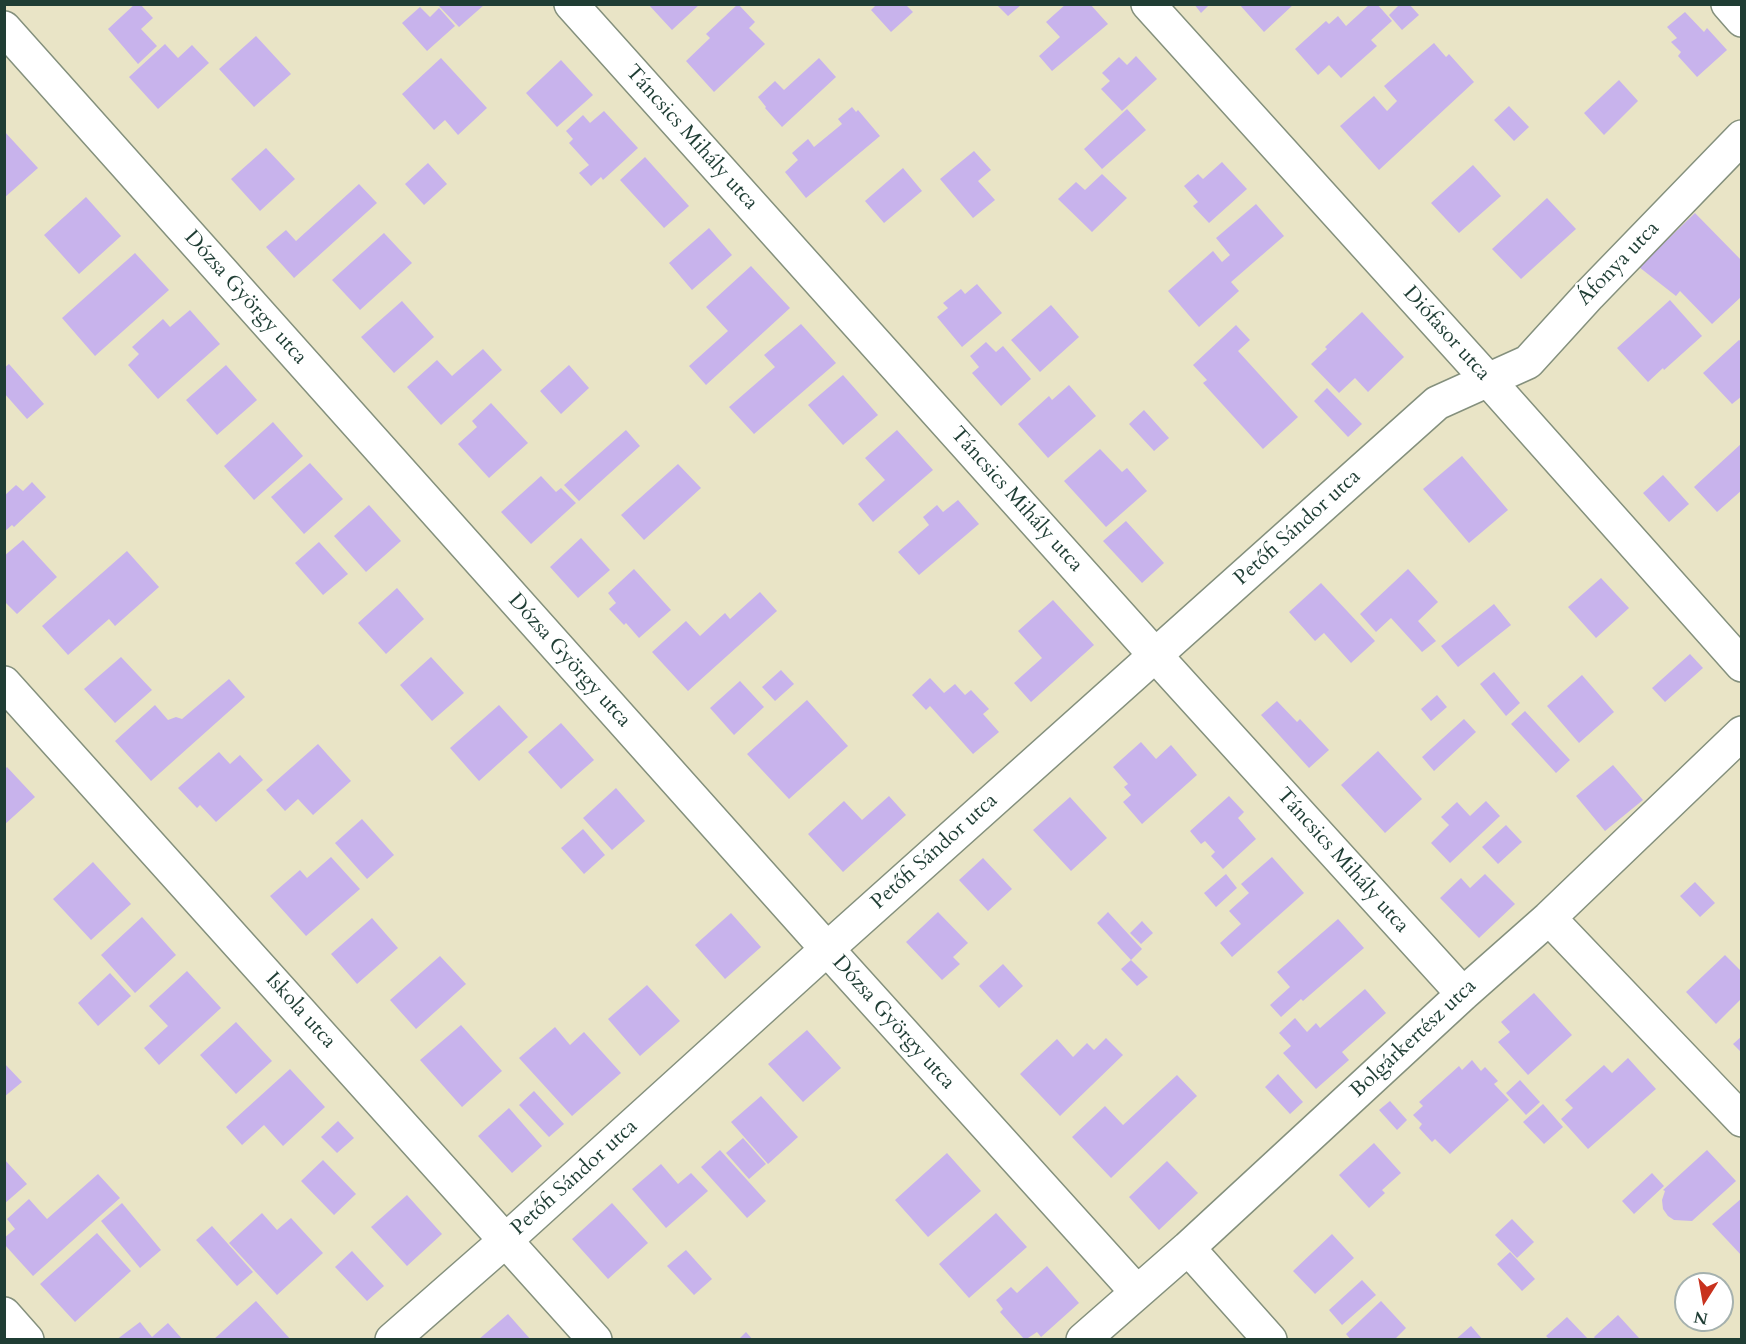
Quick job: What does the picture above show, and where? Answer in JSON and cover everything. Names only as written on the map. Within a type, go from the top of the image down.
[{"type":"street","name":"Táncsics Mihály utca","points":[[571,4],[1155,655],[1463,994]]},
{"type":"street","name":"Diófasor utca","points":[[1148,4],[1742,665]]},
{"type":"street","points":[[1728,4],[1742,20]]},
{"type":"street","name":"Dózsa György utca","points":[[9,44],[1136,1291]]},
{"type":"street","name":"Áfonya utca","points":[[1489,381],[1522,366],[1533,358],[1589,295],[1742,137]]},
{"type":"street","name":"Petőfi Sándor utca","points":[[392,1340],[1437,403],[1451,395],[1489,381]]},
{"type":"street","name":"Iskola utca","points":[[4,683],[595,1340]]},
{"type":"street","name":"Bolgárkertész utca","points":[[1083,1340],[1136,1291],[1188,1248],[1463,994],[1549,918],[1742,733]]},
{"type":"street","points":[[1549,918],[1742,1120]]},
{"type":"street","points":[[1188,1248],[1270,1340]]},
{"type":"street","points":[[4,1314],[27,1340]]},
{"type":"building","points":[[135,4],[140,4],[153,18],[141,29],[157,46],[138,64],[108,29]]},
{"type":"building","points":[[648,4],[700,4],[672,30]]},
{"type":"building","points":[[738,4],[755,22],[749,28],[765,44],[714,92],[686,61],[710,38],[706,34]]},
{"type":"building","points":[[877,4],[905,4],[913,12],[891,32],[871,10]]},
{"type":"building","points":[[1066,4],[1090,4],[1108,24],[1052,71],[1039,56],[1060,37],[1046,22]]},
{"type":"building","points":[[1194,4],[1210,4],[1201,13]]},
{"type":"building","points":[[1239,4],[1294,4],[1264,32]]},
{"type":"building","points":[[1370,4],[1377,4],[1392,21],[1371,40],[1377,46],[1341,78],[1329,65],[1318,75],[1295,49],[1326,21],[1329,24],[1338,16],[1346,26]]},
{"type":"building","points":[[1400,4],[1409,4],[1419,15],[1402,30],[1389,15]]},
{"type":"building","points":[[438,5],[484,5],[459,27]]},
{"type":"building","points":[[997,5],[1021,5],[1008,16]]},
{"type":"building","points":[[420,7],[430,17],[439,8],[455,26],[427,51],[402,23]]},
{"type":"building","points":[[1685,12],[1704,32],[1707,28],[1727,50],[1697,77],[1678,56],[1681,52],[1671,42],[1677,38],[1667,27]]},
{"type":"building","points":[[256,36],[291,74],[254,107],[219,69]]},
{"type":"building","points":[[1434,43],[1446,57],[1449,54],[1474,82],[1379,170],[1340,126],[1374,96],[1387,111],[1397,101],[1384,86]]},
{"type":"building","points":[[165,44],[178,58],[192,45],[209,63],[158,109],[129,77]]},
{"type":"building","points":[[1136,56],[1157,79],[1122,111],[1101,89],[1110,81],[1102,73],[1119,57],[1127,65]]},
{"type":"building","points":[[441,58],[487,108],[458,135],[445,120],[434,130],[402,94]]},
{"type":"building","points":[[819,58],[836,77],[782,127],[758,97],[775,81],[784,90]]},
{"type":"building","points":[[561,60],[593,95],[557,127],[526,93]]},
{"type":"building","points":[[1619,80],[1638,101],[1604,135],[1584,113]]},
{"type":"building","points":[[1509,106],[1529,127],[1514,141],[1494,120]]},
{"type":"building","points":[[852,107],[856,112],[858,110],[880,136],[806,198],[785,172],[798,160],[792,153],[808,139],[814,147],[842,124],[838,119]]},
{"type":"building","points":[[1127,109],[1146,130],[1102,169],[1084,149]]},
{"type":"building","points":[[604,111],[638,148],[603,180],[601,177],[591,186],[579,173],[589,165],[569,143],[573,139],[566,131],[583,115],[590,123]]},
{"type":"building","points":[[4,131],[38,168],[4,198]]},
{"type":"building","points":[[266,148],[295,179],[260,211],[231,179]]},
{"type":"building","points":[[974,151],[991,170],[978,181],[995,200],[973,218],[940,179]]},
{"type":"building","points":[[645,157],[689,206],[664,228],[620,180]]},
{"type":"building","points":[[1222,162],[1247,189],[1209,223],[1193,206],[1198,202],[1184,186],[1198,174],[1203,179]]},
{"type":"building","points":[[428,163],[447,184],[424,205],[405,184]]},
{"type":"building","points":[[1473,165],[1501,196],[1459,233],[1431,203]]},
{"type":"building","points":[[903,168],[922,191],[884,223],[865,201]]},
{"type":"building","points":[[1102,174],[1127,198],[1092,232],[1058,199],[1076,182],[1085,190]]},
{"type":"building","points":[[359,184],[377,203],[294,278],[266,247],[286,230],[296,241]]},
{"type":"building","points":[[86,197],[121,236],[79,274],[44,235]]},
{"type":"building","points":[[1547,198],[1576,229],[1521,279],[1492,249]]},
{"type":"building","points":[[1256,204],[1284,236],[1231,282],[1239,291],[1199,327],[1168,291],[1213,251],[1222,262],[1230,255],[1216,238]]},
{"type":"building","points":[[1695,213],[1742,261],[1742,296],[1712,324],[1680,291],[1676,296],[1639,267]]},
{"type":"building","points":[[709,228],[732,255],[692,290],[669,263]]},
{"type":"building","points":[[384,233],[412,263],[360,310],[332,280]]},
{"type":"building","points":[[135,253],[169,290],[95,356],[62,318]]},
{"type":"building","points":[[751,266],[790,308],[706,385],[689,366],[728,331],[706,307]]},
{"type":"building","points":[[977,284],[1002,313],[962,347],[937,317],[948,308],[943,303],[961,289],[965,294]]},
{"type":"building","points":[[1670,300],[1702,336],[1648,382],[1617,348]]},
{"type":"building","points":[[402,301],[434,337],[394,373],[361,337]]},
{"type":"building","points":[[1051,305],[1079,337],[1040,372],[1011,340]]},
{"type":"building","points":[[190,310],[220,344],[158,399],[128,365],[139,354],[132,347],[163,319],[170,327]]},
{"type":"building","points":[[1362,312],[1404,357],[1368,392],[1355,378],[1339,393],[1311,364],[1327,349],[1325,347]]},
{"type":"building","points":[[801,324],[836,363],[754,434],[729,407],[775,367],[764,355]]},
{"type":"building","points":[[1236,325],[1250,340],[1238,351],[1298,417],[1263,449],[1203,383],[1207,380],[1193,365]]},
{"type":"building","points":[[1739,340],[1742,342],[1742,396],[1732,404],[1703,373]]},
{"type":"building","points":[[986,342],[996,352],[1003,346],[1031,379],[1001,406],[972,373],[979,367],[970,356]]},
{"type":"building","points":[[483,349],[502,370],[441,425],[407,387],[437,360],[452,376]]},
{"type":"building","points":[[9,364],[44,404],[27,419],[4,393],[4,368]]},
{"type":"building","points":[[226,365],[257,400],[217,435],[186,400]]},
{"type":"building","points":[[569,365],[589,388],[561,414],[540,391]]},
{"type":"building","points":[[843,375],[878,415],[843,445],[808,405]]},
{"type":"building","points":[[1069,385],[1096,416],[1048,458],[1018,424],[1049,396],[1052,400]]},
{"type":"building","points":[[1327,388],[1362,424],[1348,437],[1314,401]]},
{"type":"building","points":[[491,403],[528,443],[489,478],[458,444],[477,427],[472,421]]},
{"type":"building","points":[[1144,410],[1169,438],[1154,451],[1129,424]]},
{"type":"building","points":[[273,422],[303,456],[254,500],[224,466]]},
{"type":"building","points":[[626,430],[640,446],[579,501],[564,485]]},
{"type":"building","points":[[897,430],[933,470],[873,522],[858,504],[885,480],[865,458]]},
{"type":"building","points":[[1742,443],[1742,490],[1717,512],[1694,487]]},
{"type":"building","points":[[1100,449],[1122,472],[1127,468],[1147,491],[1106,527],[1064,481]]},
{"type":"building","points":[[1462,456],[1508,510],[1469,543],[1423,489]]},
{"type":"building","points":[[310,463],[343,499],[304,534],[271,497]]},
{"type":"building","points":[[678,464],[701,488],[644,540],[621,515]]},
{"type":"building","points":[[1663,475],[1689,504],[1669,522],[1643,493]]},
{"type":"building","points":[[541,476],[556,492],[561,488],[576,503],[531,544],[501,512]]},
{"type":"building","points":[[32,482],[46,497],[14,527],[12,525],[4,532],[4,496],[16,485],[23,491]]},
{"type":"building","points":[[958,500],[979,524],[919,575],[898,552],[929,525],[923,517],[937,505],[943,512]]},
{"type":"building","points":[[369,505],[401,541],[366,572],[334,536]]},
{"type":"building","points":[[1126,521],[1164,563],[1142,583],[1103,541]]},
{"type":"building","points":[[581,538],[610,570],[578,598],[550,567]]},
{"type":"building","points":[[23,540],[57,577],[17,614],[4,601],[4,556]]},
{"type":"building","points":[[319,542],[348,574],[323,595],[295,563]]},
{"type":"building","points":[[127,551],[159,587],[115,626],[109,619],[68,655],[42,626]]},
{"type":"building","points":[[634,569],[671,610],[639,638],[609,609],[616,603],[608,593]]},
{"type":"building","points":[[1408,569],[1438,602],[1418,621],[1436,641],[1422,652],[1391,618],[1376,632],[1360,614]]},
{"type":"building","points":[[1601,578],[1629,608],[1596,638],[1568,607]]},
{"type":"building","points":[[1321,583],[1375,641],[1351,663],[1324,633],[1315,641],[1289,612]]},
{"type":"building","points":[[397,588],[424,619],[386,654],[358,623]]},
{"type":"building","points":[[760,592],[777,611],[688,691],[652,652],[686,621],[700,636],[725,613],[730,619]]},
{"type":"building","points":[[1053,600],[1094,645],[1031,702],[1014,683],[1042,658],[1018,631]]},
{"type":"building","points":[[1494,604],[1511,625],[1458,667],[1441,646]]},
{"type":"building","points":[[1690,654],[1703,668],[1665,702],[1652,688]]},
{"type":"building","points":[[121,657],[152,690],[115,723],[84,689]]},
{"type":"building","points":[[431,657],[464,693],[432,721],[400,685]]},
{"type":"building","points":[[781,670],[794,684],[775,701],[762,687]]},
{"type":"building","points":[[1494,672],[1520,703],[1506,716],[1480,684]]},
{"type":"building","points":[[1582,675],[1614,712],[1579,743],[1547,706]]},
{"type":"building","points":[[930,678],[944,693],[955,684],[965,695],[971,690],[989,709],[983,714],[999,732],[973,754],[930,706],[926,710],[912,695]]},
{"type":"building","points":[[229,679],[245,697],[151,781],[115,741],[155,705],[168,720],[176,717],[182,719]]},
{"type":"building","points":[[740,681],[764,707],[734,735],[710,708]]},
{"type":"building","points":[[1437,695],[1447,707],[1431,721],[1421,709]]},
{"type":"building","points":[[807,700],[848,746],[789,799],[747,754]]},
{"type":"building","points":[[1277,701],[1297,722],[1300,719],[1329,750],[1309,768],[1261,715]]},
{"type":"building","points":[[499,705],[528,737],[479,781],[450,748]]},
{"type":"building","points":[[1525,711],[1570,760],[1556,773],[1511,724]]},
{"type":"building","points":[[1464,719],[1476,732],[1434,771],[1422,757]]},
{"type":"building","points":[[561,723],[594,760],[561,789],[528,752]]},
{"type":"building","points":[[1141,742],[1156,759],[1171,745],[1197,775],[1142,824],[1123,802],[1131,795],[1124,787],[1128,784],[1113,767]]},
{"type":"building","points":[[318,744],[351,781],[313,815],[298,799],[285,811],[266,790]]},
{"type":"building","points":[[1378,751],[1422,799],[1385,833],[1341,785]]},
{"type":"building","points":[[219,752],[230,764],[240,755],[263,780],[216,822],[200,805],[197,808],[178,788]]},
{"type":"building","points":[[1613,765],[1643,800],[1605,831],[1576,796]]},
{"type":"building","points":[[7,767],[35,797],[4,825],[4,770]]},
{"type":"building","points":[[616,788],[645,821],[612,850],[583,818]]},
{"type":"building","points":[[889,796],[906,815],[843,872],[808,834],[844,801],[862,820]]},
{"type":"building","points":[[1229,796],[1244,812],[1238,818],[1256,839],[1223,869],[1211,856],[1215,852],[1205,841],[1201,844],[1190,831]]},
{"type":"building","points":[[1070,797],[1107,838],[1071,871],[1033,830]]},
{"type":"building","points":[[1486,801],[1500,816],[1450,863],[1431,843],[1449,825],[1441,817],[1457,802],[1470,816]]},
{"type":"building","points":[[362,819],[394,855],[367,879],[335,843]]},
{"type":"building","points":[[1506,825],[1522,842],[1498,864],[1482,847]]},
{"type":"building","points":[[583,829],[605,855],[584,874],[561,848]]},
{"type":"building","points":[[331,857],[360,889],[306,936],[270,896],[300,870],[307,878]]},
{"type":"building","points":[[1272,857],[1304,893],[1232,957],[1220,943],[1241,924],[1229,911],[1249,893],[1241,884]]},
{"type":"building","points":[[983,858],[1012,889],[988,911],[959,880]]},
{"type":"building","points":[[93,862],[131,904],[91,940],[53,899]]},
{"type":"building","points":[[1226,874],[1237,888],[1216,907],[1204,893]]},
{"type":"building","points":[[1485,874],[1515,904],[1479,938],[1440,898],[1461,878],[1470,888]]},
{"type":"building","points":[[1695,882],[1715,903],[1700,917],[1680,896]]},
{"type":"building","points":[[938,912],[968,943],[953,957],[960,964],[942,980],[906,942]]},
{"type":"building","points":[[1108,912],[1142,949],[1131,960],[1097,923]]},
{"type":"building","points":[[731,913],[761,947],[725,979],[695,945]]},
{"type":"building","points":[[142,917],[176,955],[135,993],[101,955]]},
{"type":"building","points":[[372,918],[398,948],[357,984],[331,954]]},
{"type":"building","points":[[1338,919],[1364,948],[1281,1017],[1270,1005],[1290,987],[1277,972]]},
{"type":"building","points":[[1142,921],[1153,933],[1141,944],[1130,933]]},
{"type":"building","points":[[1725,955],[1742,972],[1742,998],[1716,1024],[1686,992]]},
{"type":"building","points":[[440,956],[466,984],[416,1029],[390,1000]]},
{"type":"building","points":[[1131,960],[1148,977],[1137,986],[1121,969]]},
{"type":"building","points":[[1003,964],[1023,986],[999,1008],[979,986]]},
{"type":"building","points":[[187,971],[221,1008],[159,1065],[144,1048],[168,1026],[149,1006]]},
{"type":"building","points":[[110,973],[131,996],[98,1026],[78,1003]]},
{"type":"building","points":[[647,985],[680,1021],[640,1056],[608,1019]]},
{"type":"building","points":[[1365,989],[1386,1013],[1342,1052],[1349,1060],[1316,1089],[1283,1053],[1291,1046],[1279,1033],[1295,1018],[1307,1032],[1316,1023],[1320,1028]]},
{"type":"building","points":[[1534,993],[1572,1035],[1528,1075],[1498,1042],[1510,1032],[1501,1022]]},
{"type":"building","points":[[236,1022],[272,1061],[236,1094],[200,1055]]},
{"type":"building","points":[[461,1025],[502,1071],[462,1107],[420,1060]]},
{"type":"building","points":[[555,1027],[570,1045],[584,1032],[621,1073],[572,1116],[519,1058]]},
{"type":"building","points":[[807,1030],[841,1068],[803,1102],[768,1064]]},
{"type":"building","points":[[1742,1036],[1742,1053],[1733,1044]]},
{"type":"building","points":[[1106,1038],[1123,1055],[1060,1116],[1020,1074],[1057,1039],[1073,1057],[1087,1043],[1094,1050]]},
{"type":"building","points":[[1628,1058],[1656,1089],[1588,1149],[1561,1119],[1573,1108],[1565,1100],[1604,1065],[1612,1073]]},
{"type":"building","points":[[1472,1060],[1481,1071],[1485,1067],[1498,1081],[1494,1084],[1509,1100],[1450,1154],[1435,1139],[1432,1142],[1419,1128],[1422,1124],[1413,1115],[1423,1106],[1419,1102],[1459,1066],[1462,1070]]},
{"type":"building","points":[[4,1063],[22,1082],[4,1097]]},
{"type":"building","points":[[290,1069],[325,1107],[283,1146],[264,1125],[242,1145],[226,1127]]},
{"type":"building","points":[[1278,1074],[1303,1102],[1290,1114],[1265,1087]]},
{"type":"building","points":[[1177,1075],[1197,1096],[1111,1178],[1072,1137],[1105,1106],[1123,1125]]},
{"type":"building","points":[[1520,1080],[1540,1102],[1526,1115],[1506,1093]]},
{"type":"building","points":[[534,1091],[564,1124],[549,1137],[519,1105]]},
{"type":"building","points":[[761,1096],[798,1137],[768,1164],[731,1122]]},
{"type":"building","points":[[1390,1101],[1407,1120],[1397,1130],[1379,1110]]},
{"type":"building","points":[[1543,1104],[1563,1127],[1544,1144],[1523,1122]]},
{"type":"building","points":[[509,1108],[542,1146],[512,1173],[478,1136]]},
{"type":"building","points":[[338,1121],[354,1138],[337,1153],[321,1137]]},
{"type":"building","points":[[743,1138],[766,1164],[749,1179],[726,1153]]},
{"type":"building","points":[[1374,1143],[1401,1173],[1382,1190],[1385,1193],[1369,1208],[1339,1175]]},
{"type":"building","points":[[720,1150],[766,1201],[747,1218],[701,1167]]},
{"type":"building","points":[[1707,1150],[1736,1181],[1692,1221],[1674,1220],[1663,1209],[1662,1200],[1665,1191],[1663,1190]]},
{"type":"building","points":[[947,1153],[981,1191],[928,1237],[895,1200]]},
{"type":"building","points":[[4,1159],[27,1184],[4,1204]]},
{"type":"building","points":[[323,1160],[356,1194],[334,1215],[301,1181]]},
{"type":"building","points":[[1167,1161],[1198,1193],[1159,1230],[1129,1197]]},
{"type":"building","points":[[661,1164],[678,1184],[691,1173],[708,1191],[666,1228],[632,1189]]},
{"type":"building","points":[[1652,1173],[1664,1186],[1634,1214],[1622,1201]]},
{"type":"building","points":[[98,1174],[120,1198],[33,1276],[4,1244],[4,1238],[15,1229],[7,1219],[29,1199],[47,1219]]},
{"type":"building","points":[[407,1195],[442,1234],[407,1266],[371,1227]]},
{"type":"building","points":[[1742,1198],[1742,1256],[1712,1224]]},
{"type":"building","points":[[122,1203],[161,1250],[140,1268],[101,1221]]},
{"type":"building","points":[[612,1203],[648,1243],[608,1279],[572,1239]]},
{"type":"building","points":[[262,1213],[277,1230],[291,1218],[323,1253],[277,1295],[229,1243]]},
{"type":"building","points":[[996,1213],[1027,1247],[969,1298],[939,1264]]},
{"type":"building","points":[[1512,1219],[1534,1242],[1517,1258],[1495,1235]]},
{"type":"building","points":[[212,1226],[253,1272],[237,1286],[196,1240]]},
{"type":"building","points":[[97,1233],[131,1271],[75,1322],[40,1284]]},
{"type":"building","points":[[1332,1234],[1354,1258],[1315,1294],[1293,1271]]},
{"type":"building","points":[[686,1250],[712,1279],[694,1295],[667,1266]]},
{"type":"building","points":[[352,1251],[384,1286],[367,1301],[335,1267]]},
{"type":"building","points":[[1510,1252],[1535,1279],[1522,1291],[1497,1264]]},
{"type":"building","points":[[1047,1266],[1079,1303],[1041,1337],[1037,1332],[1025,1340],[1000,1312],[1003,1309],[996,1300],[1011,1287],[1017,1293]]},
{"type":"building","points":[[1362,1280],[1376,1295],[1342,1325],[1329,1310]]},
{"type":"building","points":[[256,1301],[291,1340],[213,1340]]},
{"type":"building","points":[[1381,1301],[1406,1328],[1394,1340],[1351,1340],[1346,1334]]},
{"type":"building","points":[[508,1314],[531,1340],[478,1340]]},
{"type":"building","points":[[1618,1315],[1639,1338],[1596,1340],[1594,1337]]},
{"type":"building","points":[[1567,1317],[1589,1340],[1550,1340],[1546,1336]]},
{"type":"building","points":[[140,1322],[152,1337],[168,1323],[183,1340],[116,1340]]},
{"type":"building","points":[[1471,1326],[1483,1340],[1455,1340]]},
{"type":"building","points":[[746,1332],[753,1340],[738,1340]]}]
